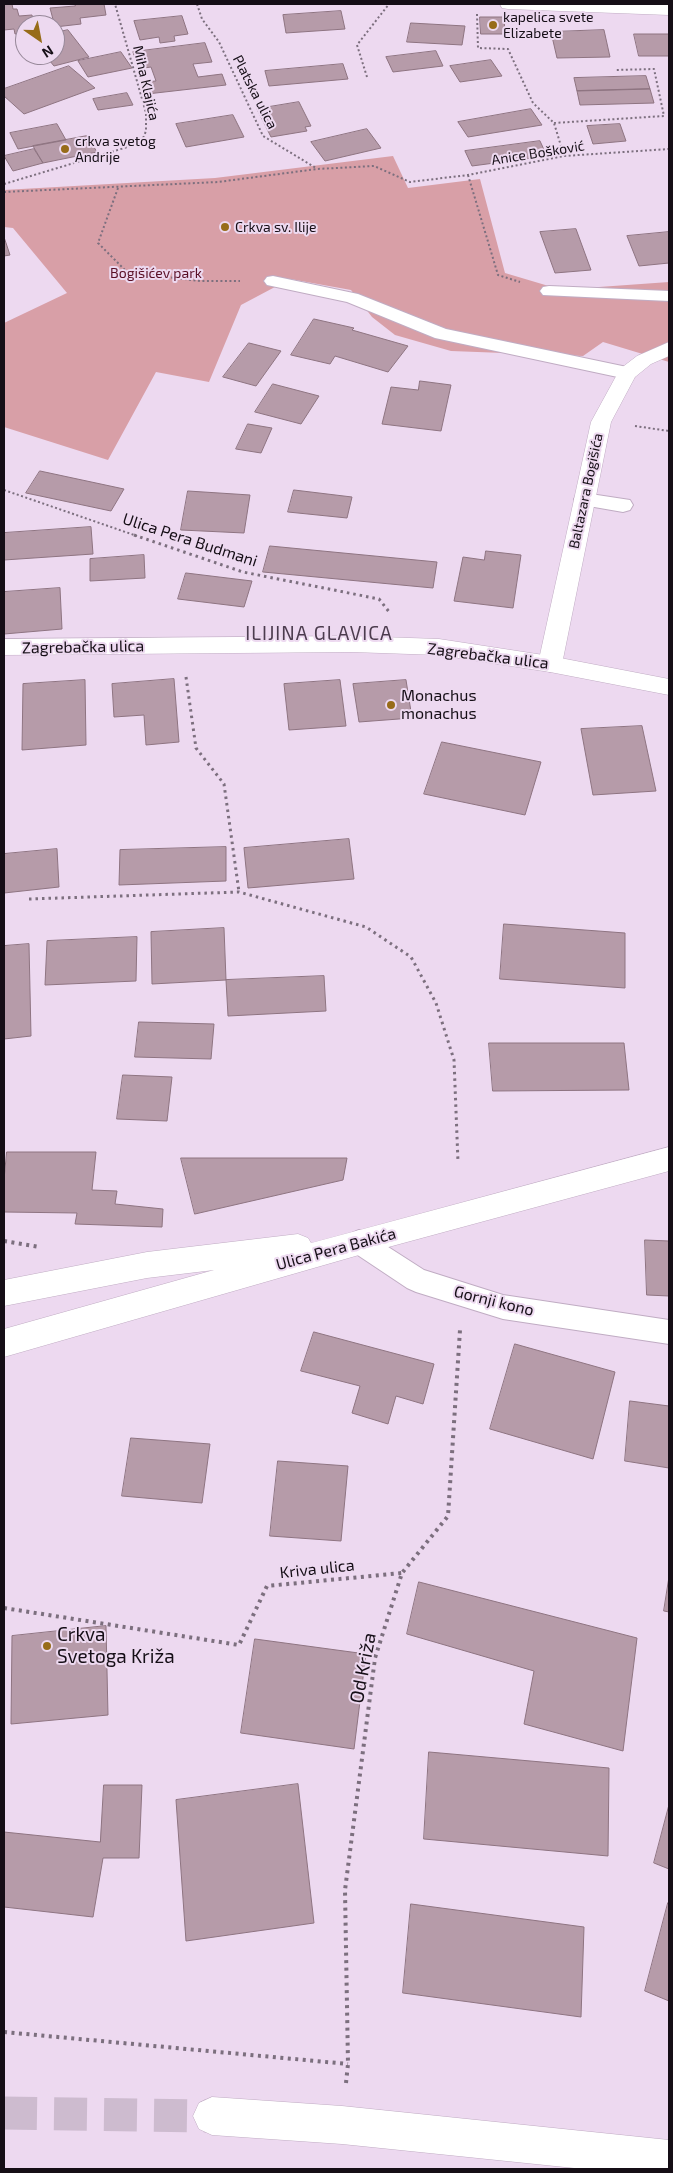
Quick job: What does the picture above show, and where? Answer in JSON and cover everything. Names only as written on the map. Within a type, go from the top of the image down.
[{"type":"street","points":[[508,4],[669,10]]},
{"type":"street","name":"Baltazara Bogišića","points":[[550,664],[600,422],[627,373],[644,360],[669,348]]},
{"type":"street","name":"Zagrebačka ulica","points":[[4,647],[352,644],[439,647],[550,664],[669,687]]},
{"type":"street","name":"Ulica Pera Bakića","points":[[4,1343],[359,1242],[669,1159]]},
{"type":"street","points":[[4,1293],[164,1262],[266,1250],[359,1242]]},
{"type":"street","points":[[212,2116],[342,2125],[669,2159]]},
{"type":"lane","points":[[273,281],[352,298],[440,334],[627,373]]},
{"type":"lane","points":[[549,291],[588,295],[644,293],[669,296]]},
{"type":"lane","points":[[584,499],[624,505]]},
{"type":"lane","name":"Gornji kono","points":[[359,1242],[416,1280],[503,1307],[669,1332]]},
{"type":"path","name":"Miha Klajića","points":[[4,184],[141,143],[146,131],[146,113],[115,4]]},
{"type":"path","name":"Platska ulica","points":[[197,4],[202,19],[219,42],[263,136],[317,169]]},
{"type":"path","points":[[367,77],[357,45],[389,4]]},
{"type":"path","points":[[477,12],[478,48],[508,49],[533,103],[554,123],[564,156]]},
{"type":"path","points":[[554,123],[664,116],[654,69],[615,70]]},
{"type":"path","name":"Anice Bošković","points":[[317,169],[374,166],[410,182],[468,175],[564,156],[669,149]]},
{"type":"path","points":[[4,192],[218,182],[317,169]]},
{"type":"path","points":[[468,175],[498,275],[549,291]]},
{"type":"path","points":[[118,188],[98,243],[127,272],[200,281],[273,281]]},
{"type":"path","name":"Ulica Pera Budmani","points":[[4,490],[242,572],[379,599],[387,607],[402,647]]},
{"type":"path","points":[[184,668],[196,748],[224,784],[240,892]]},
{"type":"path","points":[[29,900],[240,892],[366,926],[411,957],[436,1003],[454,1060],[458,1162]]},
{"type":"path","name":"Od Križa","points":[[4,2032],[348,2064],[345,1890],[375,1658],[402,1573],[448,1516],[462,1294]]},
{"type":"path","name":"Kriva ulica","points":[[4,1608],[33,1610],[239,1645],[267,1586],[402,1573]]},
{"type":"green space","name":"Bogišićev park","points":[[393,156],[408,188],[480,179],[505,273],[552,287],[571,289],[669,282],[669,362],[603,342],[583,356],[451,351],[395,335],[372,317],[351,290],[290,279],[241,305],[209,382],[156,372],[108,460],[4,427],[4,323],[67,293],[13,228],[4,227],[4,190],[215,178]]},
{"type":"building","points":[[4,4],[12,4],[13,9],[17,9],[19,15],[15,15],[15,34],[14,29],[4,30]]},
{"type":"building","points":[[75,4],[104,4],[106,15],[80,18],[81,24],[65,26],[65,15],[52,15],[50,8],[75,6]]},
{"type":"building","points":[[341,11],[345,29],[286,33],[283,15]]},
{"type":"building","points":[[182,16],[188,34],[174,36],[175,41],[160,43],[159,37],[140,40],[134,21]]},
{"type":"building","name":"kapelica svete Elizabete","points":[[480,17],[504,17],[505,34],[481,34]]},
{"type":"building","points":[[411,23],[465,26],[462,45],[407,42]]},
{"type":"building","points":[[68,30],[89,57],[65,63],[65,31]]},
{"type":"building","points":[[604,30],[610,57],[557,58],[551,32]]},
{"type":"building","points":[[634,34],[669,34],[669,56],[639,56]]},
{"type":"building","points":[[205,43],[212,62],[193,64],[198,77],[222,74],[226,85],[147,94],[143,82],[156,81],[151,67],[138,69],[133,52]]},
{"type":"building","points":[[436,51],[443,66],[393,72],[386,57]]},
{"type":"building","points":[[121,52],[132,68],[88,77],[78,61]]},
{"type":"building","points":[[491,60],[502,76],[460,82],[450,66]]},
{"type":"building","points":[[343,64],[348,79],[269,86],[265,71]]},
{"type":"building","points":[[69,66],[95,88],[24,114],[4,96],[4,89]]},
{"type":"building","points":[[646,76],[650,89],[577,91],[574,78]]},
{"type":"building","points":[[650,89],[654,103],[580,105],[577,91]]},
{"type":"building","points":[[127,93],[133,105],[98,110],[93,99]]},
{"type":"building","points":[[299,102],[311,126],[305,127],[307,131],[271,137],[257,109]]},
{"type":"building","points":[[531,109],[542,125],[468,137],[458,122]]},
{"type":"building","points":[[233,115],[244,137],[186,147],[176,124]]},
{"type":"building","points":[[57,124],[66,140],[18,149],[10,133]]},
{"type":"building","points":[[620,124],[626,141],[593,144],[587,126]]},
{"type":"building","points":[[367,129],[381,148],[325,161],[311,142]]},
{"type":"building","name":"crkva svetog Andrije","points":[[87,136],[97,152],[43,163],[33,146]]},
{"type":"building","points":[[540,141],[547,156],[472,166],[465,151]]},
{"type":"building","points":[[34,149],[43,163],[13,171],[4,156]]},
{"type":"building","points":[[576,229],[591,270],[555,273],[540,232]]},
{"type":"building","points":[[669,232],[669,263],[639,266],[627,236]]},
{"type":"building","points":[[4,237],[10,255],[4,256]]},
{"type":"building","points":[[314,319],[354,328],[352,330],[408,346],[388,372],[335,356],[330,364],[291,355]]},
{"type":"building","points":[[249,343],[281,351],[256,386],[223,377]]},
{"type":"building","points":[[420,381],[451,385],[441,431],[382,424],[391,387],[418,390]]},
{"type":"building","points":[[273,384],[319,396],[301,424],[255,412]]},
{"type":"building","points":[[248,424],[272,428],[261,453],[236,449]]},
{"type":"building","points":[[40,471],[124,489],[111,511],[26,493]]},
{"type":"building","points":[[294,490],[352,497],[347,518],[288,512]]},
{"type":"building","points":[[188,491],[250,495],[244,533],[181,530]]},
{"type":"building","points":[[91,527],[93,554],[4,560],[4,533]]},
{"type":"building","points":[[270,546],[437,562],[433,588],[263,572]]},
{"type":"building","points":[[486,551],[521,555],[513,608],[454,601],[463,557],[484,560]]},
{"type":"building","points":[[144,555],[145,578],[90,581],[90,559]]},
{"type":"building","points":[[186,573],[252,581],[244,607],[178,599]]},
{"type":"building","points":[[60,588],[62,629],[4,634],[4,592]]},
{"type":"building","points":[[174,679],[179,742],[146,745],[144,715],[114,717],[112,684]]},
{"type":"building","points":[[85,680],[86,745],[22,750],[23,684]]},
{"type":"building","points":[[340,680],[346,726],[289,730],[284,684]]},
{"type":"building","points":[[406,680],[412,718],[359,722],[353,684]]},
{"type":"building","points":[[642,726],[656,791],[593,795],[581,729]]},
{"type":"building","points":[[442,742],[541,762],[525,815],[424,794]]},
{"type":"building","points":[[349,839],[354,879],[248,888],[244,848]]},
{"type":"building","points":[[226,847],[226,881],[119,885],[120,850]]},
{"type":"building","points":[[57,849],[59,887],[4,893],[4,854]]},
{"type":"building","points":[[504,924],[625,933],[625,988],[500,979]]},
{"type":"building","points":[[224,928],[226,980],[152,984],[151,932]]},
{"type":"building","points":[[137,937],[136,981],[45,985],[47,941]]},
{"type":"building","points":[[29,944],[31,1036],[4,1039],[4,946]]},
{"type":"building","points":[[324,976],[326,1011],[228,1016],[226,980]]},
{"type":"building","points":[[139,1022],[214,1024],[211,1059],[135,1057]]},
{"type":"building","points":[[489,1043],[624,1043],[629,1090],[493,1091]]},
{"type":"building","points":[[123,1075],[172,1077],[167,1121],[117,1119]]},
{"type":"building","points":[[7,1152],[96,1152],[92,1190],[117,1191],[115,1204],[163,1209],[162,1227],[75,1224],[77,1213],[4,1212],[4,1180]]},
{"type":"building","points":[[181,1158],[347,1158],[343,1180],[195,1214]]},
{"type":"building","points":[[645,1240],[669,1241],[669,1296],[647,1295]]},
{"type":"building","points":[[314,1332],[434,1364],[423,1404],[396,1396],[388,1424],[352,1413],[360,1386],[301,1371]]},
{"type":"building","points":[[515,1344],[615,1372],[593,1459],[490,1429]]},
{"type":"building","points":[[630,1401],[669,1406],[669,1468],[625,1461]]},
{"type":"building","points":[[131,1438],[210,1444],[202,1503],[122,1496]]},
{"type":"building","points":[[278,1461],[348,1466],[341,1541],[270,1536]]},
{"type":"building","points":[[669,1577],[669,1612],[664,1611]]},
{"type":"building","points":[[419,1582],[637,1638],[623,1751],[524,1724],[534,1671],[407,1634]]},
{"type":"building","points":[[106,1626],[108,1715],[11,1724],[12,1636]]},
{"type":"building","points":[[255,1639],[366,1654],[354,1749],[241,1733]]},
{"type":"building","points":[[429,1752],[609,1768],[608,1856],[424,1839]]},
{"type":"building","points":[[298,1784],[314,1923],[186,1941],[176,1800]]},
{"type":"building","points":[[104,1785],[142,1785],[139,1858],[103,1858],[93,1917],[4,1907],[4,1832],[100,1842]]},
{"type":"building","points":[[669,1805],[669,1869],[654,1863]]},
{"type":"building","points":[[411,1904],[584,1927],[581,2017],[403,1993]]},
{"type":"building","points":[[669,1904],[669,2001],[645,1991]]},
{"type":"tunnel","points":[[4,2113],[212,2116]]},
{"type":"place","name":"kapelica svete Elizabete","points":[[493,25]]},
{"type":"place","name":"crkva svetog Andrije","points":[[65,149]]},
{"type":"place","name":"Crkva sv. Ilije","points":[[225,227]]},
{"type":"place","name":"Monachus monachus","points":[[391,705]]},
{"type":"place","name":"Crkva Svetoga Križa","points":[[47,1646]]},
{"type":"district","name":"ILIJINA GLAVICA","points":[[319,634]]}]
